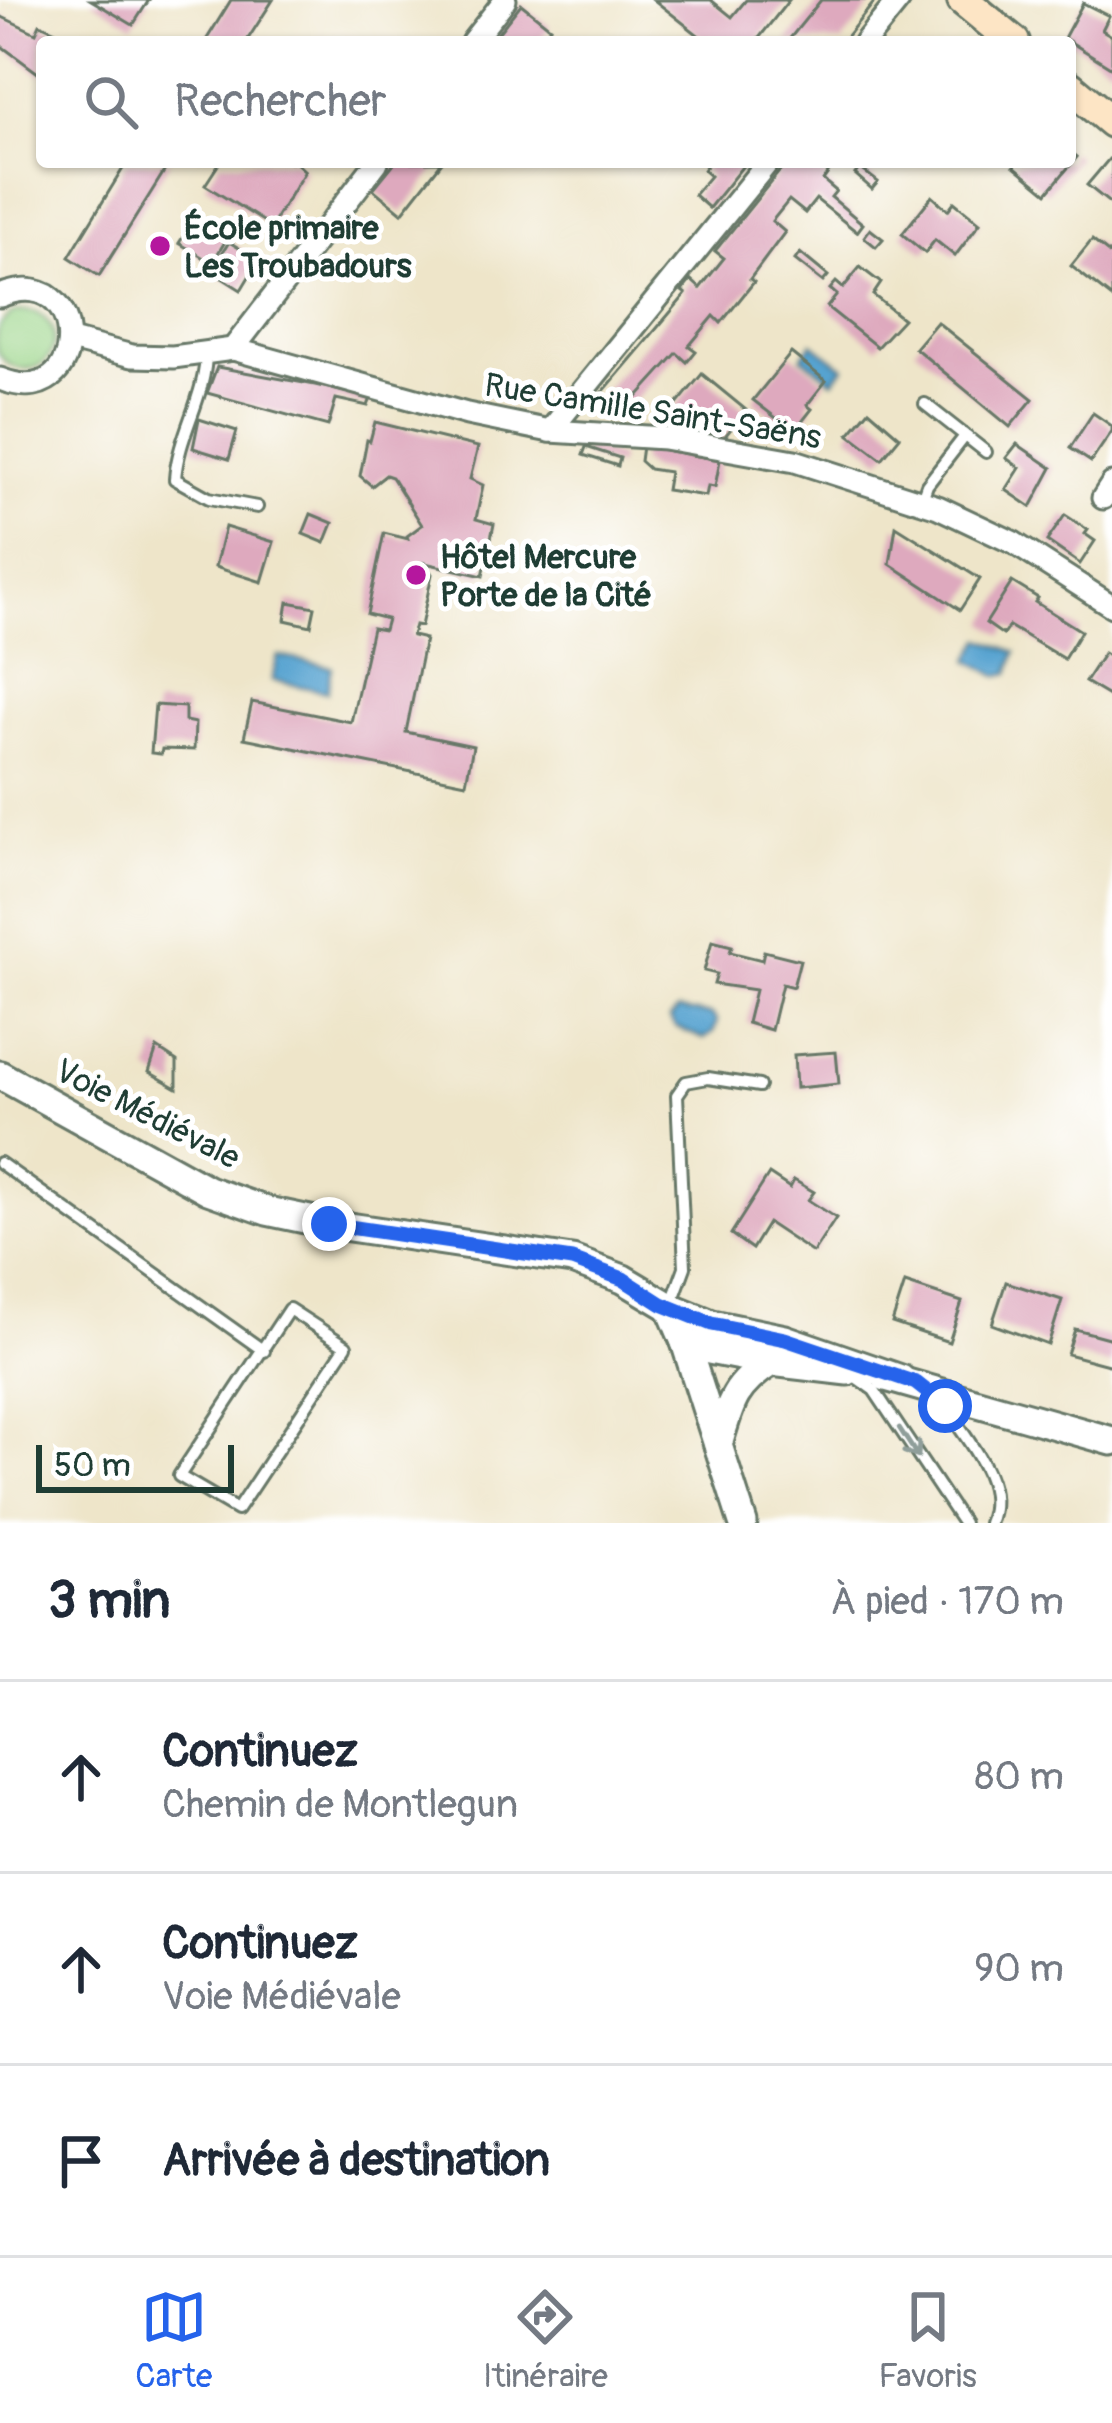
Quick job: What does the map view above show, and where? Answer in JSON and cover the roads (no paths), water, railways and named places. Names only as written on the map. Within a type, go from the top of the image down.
[{"type":"main road","points":[[963,0],[1007,36]]},
{"type":"main road","points":[[1076,93],[1112,122]]},
{"type":"street","points":[[477,36],[505,0]]},
{"type":"street","points":[[870,36],[899,0]]},
{"type":"street","points":[[232,349],[371,168]]},
{"type":"street","points":[[550,431],[763,168]]},
{"type":"street","points":[[0,379],[17,385],[47,378],[59,369],[70,340],[56,303],[31,291],[1,294]]},
{"type":"street","name":"Rue Camille Saint-Saëns","points":[[70,340],[132,356],[173,357],[232,349],[399,396],[550,431],[664,438],[795,460],[921,502],[1014,543],[1112,606]]},
{"type":"street","name":"Voie Médiévale","points":[[0,1075],[208,1190],[267,1211],[572,1260],[623,1279],[670,1307],[712,1324],[785,1339],[908,1381]]},
{"type":"street","points":[[670,1307],[743,1523]]},
{"type":"street","points":[[685,1342],[709,1351],[908,1381],[1112,1441]]},
{"type":"street","points":[[718,1445],[733,1396],[748,1376],[771,1361]]},
{"type":"lane","points":[[206,350],[207,374],[177,453],[175,479],[209,498],[257,507]]},
{"type":"lane","points":[[925,404],[986,452]]},
{"type":"lane","points":[[921,502],[927,485],[965,436]]},
{"type":"lane","points":[[670,1307],[686,1267],[677,1095],[686,1082],[708,1078],[759,1086]]},
{"type":"lane","points":[[0,1163],[264,1351]]},
{"type":"lane","points":[[290,1309],[346,1346],[237,1510],[179,1476],[264,1351],[290,1309]]},
{"type":"lane","points":[[847,1371],[874,1390],[963,1523]]},
{"type":"lane","points":[[908,1381],[945,1406],[993,1483],[995,1510],[989,1523]]},
{"type":"water","points":[[812,343],[844,367],[833,381],[802,357]]},
{"type":"water","points":[[982,639],[1016,652],[1009,673],[997,676],[970,660]]},
{"type":"water","points":[[278,656],[332,667],[327,692],[272,680]]},
{"type":"water","points":[[678,1010],[712,1015],[717,1021],[713,1033],[704,1039],[675,1027],[670,1019]]},
{"type":"place","name":"École primaire Les Troubadours","points":[[160,246]]},
{"type":"place","name":"Hôtel Mercure Porte de la Cité","points":[[416,575]]}]
